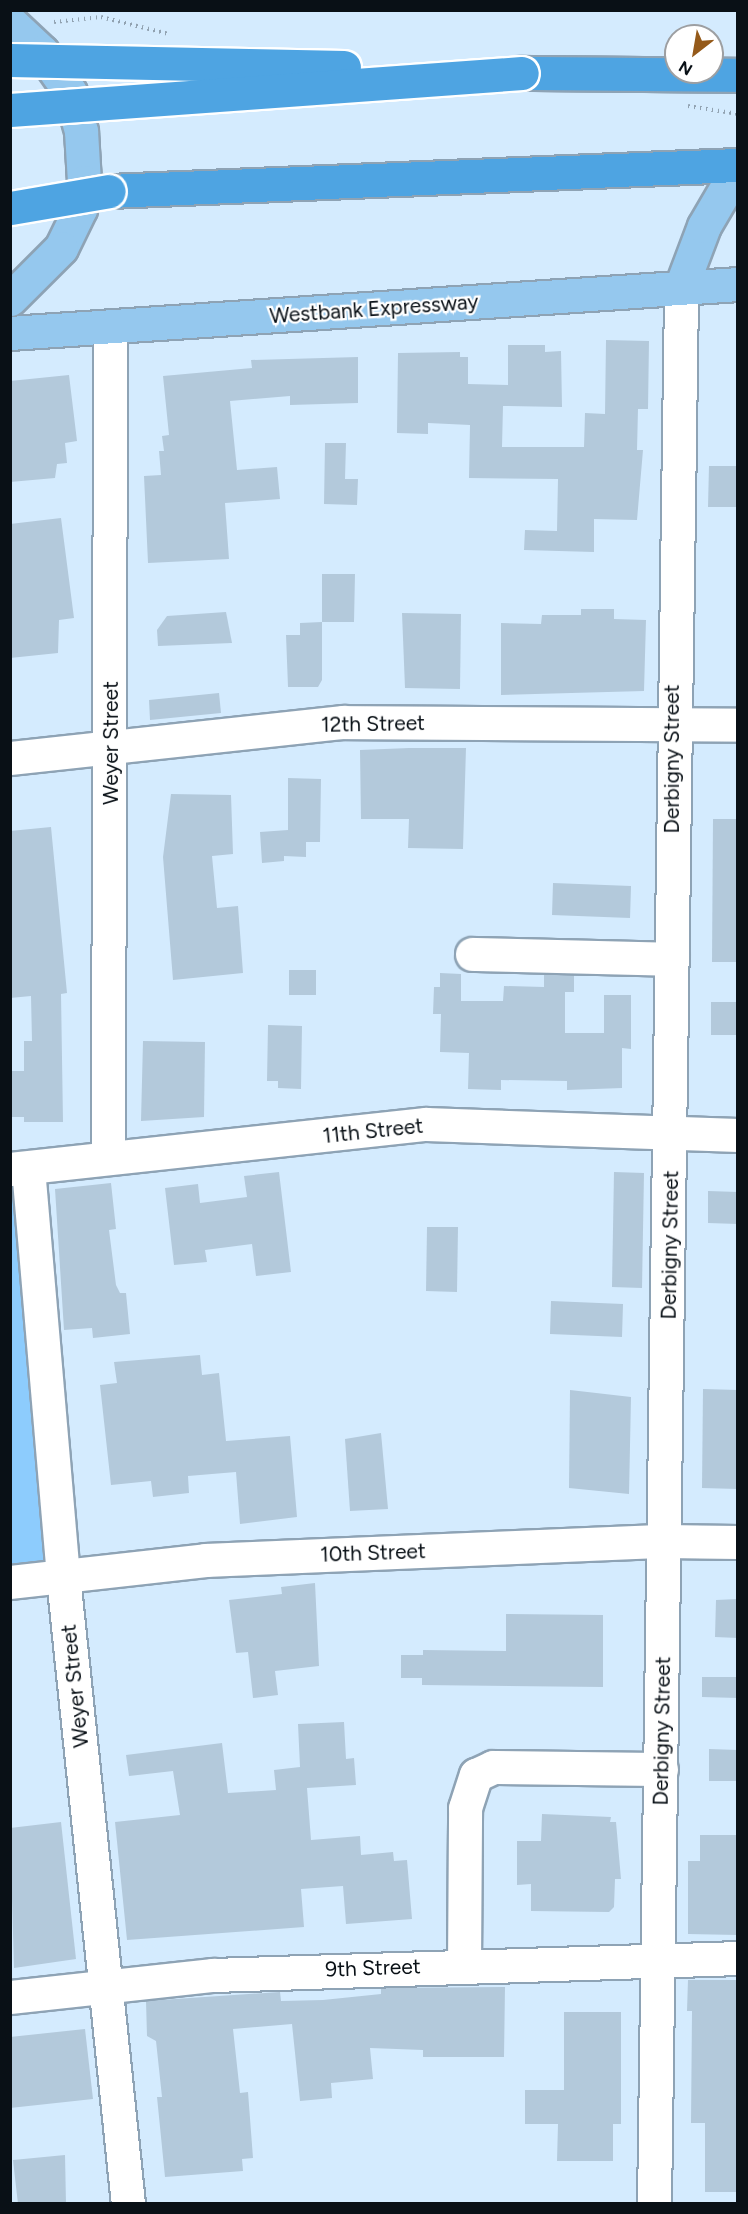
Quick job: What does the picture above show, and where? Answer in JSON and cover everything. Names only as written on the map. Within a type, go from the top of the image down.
[{"type":"highway","points":[[10,60],[522,73],[738,75]]},
{"type":"highway","points":[[10,110],[522,73]]},
{"type":"highway","points":[[10,198],[109,191],[738,166]]},
{"type":"highway","points":[[10,208],[109,191]]},
{"type":"main road","points":[[10,22],[42,52],[70,92],[81,131],[84,182],[80,209],[61,248],[10,298]]},
{"type":"main road","points":[[681,287],[704,226],[738,166]]},
{"type":"main road","name":"Westbank Expressway","points":[[10,333],[738,284]]},
{"type":"street","name":"Derbigny Street","points":[[654,2204],[672,1134],[672,727],[681,287]]},
{"type":"street","name":"Weyer Street","points":[[108,1158],[112,747],[110,328]]},
{"type":"street","name":"12th Street","points":[[10,758],[343,722],[672,727],[736,720]]},
{"type":"street","points":[[472,954],[672,959]]},
{"type":"street","name":"11th Street","points":[[19,1168],[426,1124],[738,1135]]},
{"type":"street","name":"Weyer Street","points":[[19,1168],[107,1986],[128,2204]]},
{"type":"street","name":"10th Street","points":[[10,1582],[205,1560],[665,1541],[738,1542]]},
{"type":"street","points":[[464,1965],[465,1808],[476,1775],[493,1767],[661,1769]]},
{"type":"street","name":"9th Street","points":[[10,1997],[213,1975],[658,1957],[738,1958]]},
{"type":"shaded area","points":[[28,1168],[63,1577],[10,1582],[10,1169]]},
{"type":"building","points":[[606,340],[649,341],[648,409],[638,409],[637,450],[643,450],[637,520],[594,519],[594,552],[524,550],[525,530],[557,531],[558,479],[469,478],[470,425],[428,423],[428,434],[397,433],[398,353],[460,352],[460,357],[468,357],[468,384],[508,385],[508,345],[545,345],[545,352],[561,351],[562,407],[503,406],[502,447],[584,447],[585,413],[605,414]]},
{"type":"building","points":[[358,357],[358,403],[290,405],[290,396],[230,401],[237,470],[277,467],[280,499],[225,503],[229,559],[148,563],[144,476],[161,475],[159,451],[164,451],[162,436],[169,435],[163,376],[252,368],[251,360]]},
{"type":"building","points":[[69,375],[77,441],[65,443],[67,463],[57,464],[55,478],[10,482],[10,381]]},
{"type":"building","points":[[325,443],[346,443],[345,479],[358,479],[357,505],[324,504]]},
{"type":"building","points":[[709,466],[738,466],[738,507],[708,507]]},
{"type":"building","points":[[61,518],[74,618],[59,620],[58,653],[10,658],[10,524]]},
{"type":"building","points":[[322,574],[355,574],[354,622],[322,622]]},
{"type":"building","points":[[581,609],[614,609],[614,619],[646,620],[644,691],[501,695],[501,623],[541,624],[542,615],[581,615]]},
{"type":"building","points":[[226,612],[232,643],[158,646],[157,630],[167,616]]},
{"type":"building","points":[[402,613],[461,614],[460,689],[405,688]]},
{"type":"building","points":[[322,622],[322,680],[318,687],[288,687],[286,635],[300,635],[300,623]]},
{"type":"building","points":[[219,693],[221,713],[150,720],[149,700]]},
{"type":"building","points":[[466,748],[463,849],[408,848],[409,819],[361,819],[360,750]]},
{"type":"building","points":[[288,778],[321,779],[320,842],[306,842],[306,857],[284,856],[284,861],[262,863],[260,832],[288,830]]},
{"type":"building","points":[[171,794],[231,795],[233,854],[212,856],[217,908],[238,906],[243,973],[173,980],[163,857]]},
{"type":"building","points":[[713,819],[738,819],[738,962],[712,962]]},
{"type":"building","points":[[51,827],[67,993],[61,994],[63,1122],[24,1122],[24,1117],[10,1117],[10,1071],[24,1071],[24,1041],[32,1041],[31,996],[10,998],[10,831]]},
{"type":"building","points":[[553,883],[631,886],[630,918],[552,915]]},
{"type":"building","points":[[289,970],[316,970],[316,995],[289,995]]},
{"type":"building","points":[[440,973],[461,974],[461,1001],[503,1001],[504,986],[544,987],[544,975],[574,975],[574,992],[565,992],[565,1033],[604,1033],[604,995],[631,995],[631,1049],[622,1048],[622,1088],[567,1090],[567,1081],[501,1080],[501,1090],[468,1089],[469,1053],[440,1052],[441,1014],[433,1014],[434,987],[440,987]]},
{"type":"building","points":[[711,1002],[738,1002],[738,1035],[711,1035]]},
{"type":"building","points":[[268,1025],[302,1026],[301,1089],[278,1088],[278,1081],[267,1081]]},
{"type":"building","points":[[143,1041],[205,1042],[204,1117],[141,1121]]},
{"type":"building","points":[[279,1172],[291,1272],[256,1276],[252,1244],[205,1250],[207,1262],[174,1265],[165,1188],[198,1184],[200,1203],[247,1197],[244,1176]]},
{"type":"building","points":[[614,1172],[644,1173],[642,1288],[612,1287]]},
{"type":"building","points":[[111,1183],[116,1229],[109,1230],[116,1285],[120,1293],[126,1293],[130,1334],[93,1338],[92,1328],[64,1330],[55,1189]]},
{"type":"building","points":[[708,1191],[738,1192],[738,1224],[708,1223]]},
{"type":"building","points":[[427,1227],[458,1227],[457,1292],[426,1291]]},
{"type":"building","points":[[551,1301],[623,1304],[622,1337],[550,1334]]},
{"type":"building","points":[[200,1355],[202,1375],[219,1373],[226,1441],[290,1436],[297,1517],[240,1524],[236,1472],[188,1476],[189,1493],[153,1497],[151,1481],[111,1485],[100,1385],[117,1383],[114,1362]]},
{"type":"building","points":[[703,1389],[738,1390],[738,1489],[702,1488]]},
{"type":"building","points":[[570,1390],[631,1397],[629,1494],[569,1488]]},
{"type":"building","points":[[381,1433],[388,1509],[350,1511],[345,1439]]},
{"type":"building","points":[[315,1583],[319,1666],[275,1671],[278,1695],[253,1698],[248,1652],[236,1653],[229,1600],[282,1594],[281,1587]]},
{"type":"building","points":[[738,1599],[738,1638],[715,1637],[716,1600]]},
{"type":"building","points":[[506,1614],[603,1615],[603,1687],[422,1685],[422,1678],[401,1678],[401,1655],[423,1655],[423,1650],[506,1651]]},
{"type":"building","points":[[702,1677],[738,1677],[738,1698],[702,1697]]},
{"type":"building","points":[[344,1722],[346,1759],[354,1758],[356,1785],[307,1788],[311,1840],[360,1836],[361,1855],[393,1852],[394,1861],[407,1860],[412,1919],[346,1924],[343,1886],[301,1889],[304,1927],[127,1940],[115,1822],[180,1815],[173,1771],[129,1776],[126,1755],[222,1743],[228,1793],[276,1790],[274,1770],[300,1767],[298,1724]]},
{"type":"building","points":[[709,1749],[738,1750],[738,1781],[709,1781]]},
{"type":"building","points":[[542,1814],[611,1817],[610,1822],[616,1822],[621,1879],[615,1879],[614,1907],[609,1912],[531,1911],[531,1884],[517,1885],[517,1841],[541,1841]]},
{"type":"building","points":[[61,1822],[76,1959],[14,1968],[10,1828]]},
{"type":"building","points":[[700,1835],[738,1835],[738,1935],[688,1934],[688,1861],[700,1861]]},
{"type":"building","points":[[688,1980],[738,1980],[738,2192],[705,2192],[705,2123],[691,2123],[692,2011],[687,2011]]},
{"type":"building","points":[[505,1987],[504,2057],[423,2057],[423,2050],[370,2048],[373,2079],[331,2083],[332,2098],[300,2101],[292,2024],[233,2029],[240,2093],[248,2092],[253,2158],[242,2159],[243,2171],[165,2177],[157,2097],[162,2097],[156,2041],[147,2036],[146,2001],[280,1992],[281,2001],[323,2000],[381,1994],[381,1988]]},
{"type":"building","points":[[564,2012],[621,2012],[621,2124],[613,2124],[613,2161],[557,2161],[558,2124],[525,2124],[525,2090],[564,2090]]},
{"type":"building","points":[[85,2029],[93,2099],[10,2108],[10,2037]]},
{"type":"building","points":[[65,2155],[66,2204],[18,2204],[13,2160]]}]
